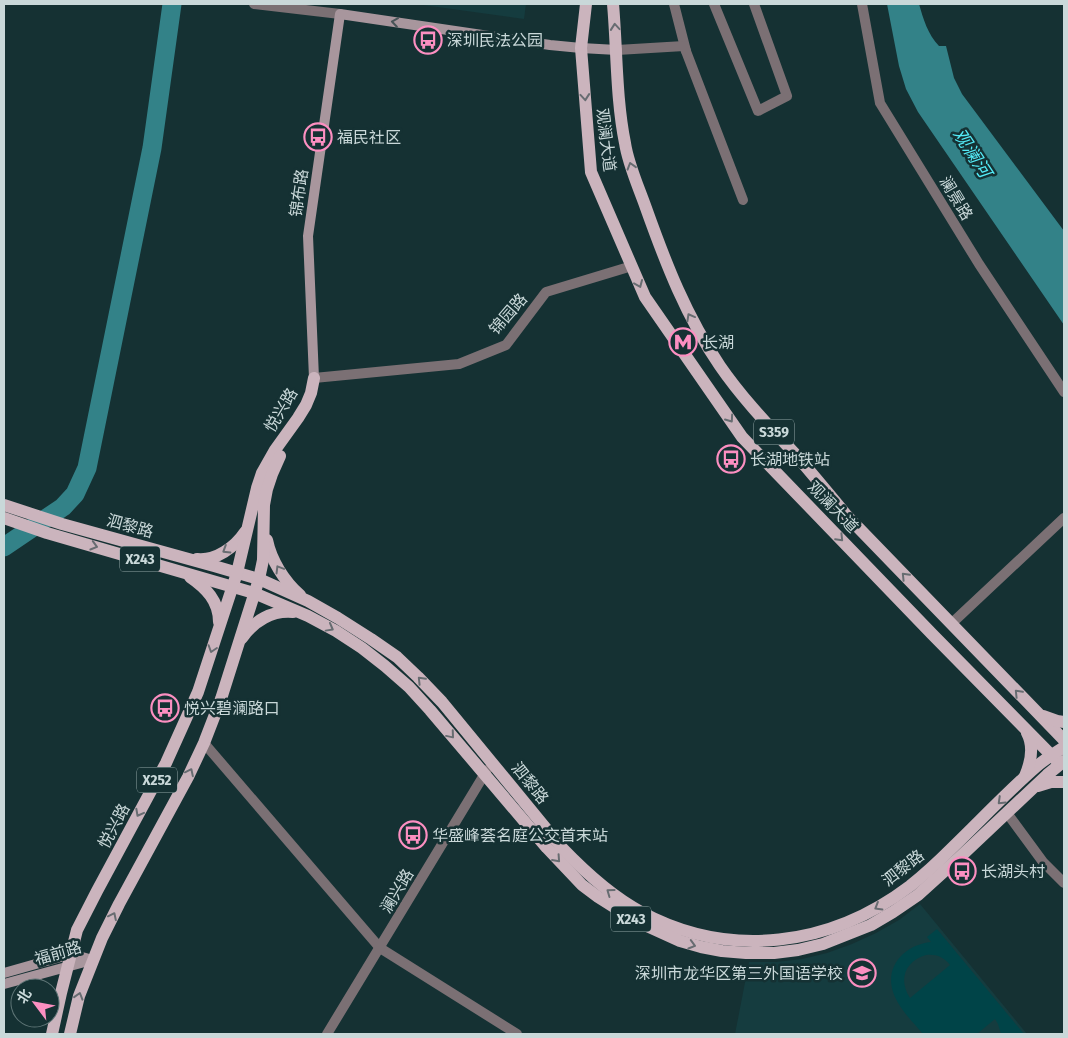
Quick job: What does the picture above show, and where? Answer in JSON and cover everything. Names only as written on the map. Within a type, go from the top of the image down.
[{"type":"main road","name":"观澜大道","points":[[586,4],[581,48],[591,172],[645,297],[742,436],[1024,728],[1060,762]]},
{"type":"main road","name":"观澜大道","points":[[613,4],[625,145],[668,270],[700,335],[741,394],[847,516],[1064,740]]},
{"type":"main road","points":[[340,14],[550,45],[617,50]]},
{"type":"main road","name":"锦布路","points":[[314,378],[308,236],[340,14]]},
{"type":"main road","name":"悦兴路","points":[[60,997],[81,922],[166,763],[198,692],[238,573],[262,473],[275,450],[306,405],[314,378]]},
{"type":"main road","name":"悦兴路","points":[[70,1034],[79,996],[102,938],[188,777],[221,699],[259,579],[263,560],[264,505],[269,482],[278,460],[313,405],[318,386],[314,378]]},
{"type":"main road","name":"泗黎路","points":[[4,505],[62,524],[259,579],[308,601],[363,633],[397,657],[442,702],[562,848],[581,868],[614,895],[641,912],[681,929],[717,938],[744,941],[774,941],[796,938],[837,926],[865,915],[910,886],[931,868],[1038,766],[1060,762]]},
{"type":"main road","points":[[187,558],[201,560],[211,558],[230,548],[240,540],[250,518]]},
{"type":"main road","name":"泗黎路","points":[[10,520],[47,533],[254,593],[336,631],[385,666],[430,710],[564,867],[582,885],[598,898],[636,921],[680,941],[701,947],[730,952],[774,953],[798,950],[823,944],[871,925],[918,895],[960,857],[1060,762],[1064,747]]},
{"type":"main road","points":[[264,529],[273,558],[287,582],[308,601]]},
{"type":"main road","points":[[179,570],[208,590],[219,616],[219,629]]},
{"type":"main road","points":[[238,644],[246,632],[265,617],[276,613],[299,613]]},
{"type":"main road","points":[[1036,712],[1047,718],[1064,722]]},
{"type":"main road","points":[[1023,779],[1029,768],[1031,758],[1029,735],[1024,728]]},
{"type":"main road","points":[[1031,790],[1041,784],[1064,782]]},
{"type":"main road","name":"福前路","points":[[4,972],[71,954],[93,960]]},
{"type":"main road","name":"福前路","points":[[26,978],[93,960]]},
{"type":"street","points":[[254,4],[340,14]]},
{"type":"street","points":[[674,4],[686,50],[743,200]]},
{"type":"street","points":[[714,4],[758,111],[787,96],[754,4]]},
{"type":"street","name":"澜景路","points":[[862,4],[880,103],[978,264],[1064,392]]},
{"type":"street","points":[[617,50],[684,46],[686,50]]},
{"type":"street","name":"锦园路","points":[[314,378],[459,364],[506,345],[546,292],[632,266]]},
{"type":"street","points":[[950,624],[1064,518]]},
{"type":"street","points":[[204,743],[380,948],[517,1034]]},
{"type":"street","name":"澜兴路","points":[[327,1034],[492,762]]},
{"type":"street","points":[[1007,812],[1044,862],[1064,883]]},
{"type":"shaded area","points":[[416,4],[526,4],[524,19]]},
{"type":"shaded area","name":"深圳市龙华区第三外国语学校","points":[[920,904],[1027,1034],[735,1034],[749,962],[776,962],[802,959],[827,953],[876,933],[899,920]]},
{"type":"shaded area","points":[[937,929],[1024,1034],[1001,1034],[995,1019],[977,1034],[923,1034],[904,1012],[895,997],[891,977],[893,968],[904,953],[921,944],[931,942],[927,937]],"holes":[[[926,955],[942,958],[950,965],[910,998],[904,985],[906,972],[913,962]]]},
{"type":"water","name":"观澜河","points":[[887,4],[919,4],[924,21],[932,37],[939,46],[946,46],[954,78],[962,94],[1064,231],[1064,325],[918,112],[906,89],[899,66]]},
{"type":"waterway","points":[[4,547],[63,507],[75,494],[87,468],[152,148],[172,4]]},
{"type":"place","name":"深圳民法公园","points":[[428,40]]},
{"type":"place","name":"福民社区","points":[[318,137]]},
{"type":"place","name":"长湖","points":[[683,342]]},
{"type":"place","name":"长湖地铁站","points":[[731,459]]},
{"type":"place","name":"悦兴碧澜路口","points":[[165,708]]},
{"type":"place","name":"华盛峰荟名庭公交首末站","points":[[413,835]]},
{"type":"place","name":"长湖头村","points":[[962,871]]},
{"type":"place","name":"深圳市龙华区第三外国语学校","points":[[862,973]]}]
